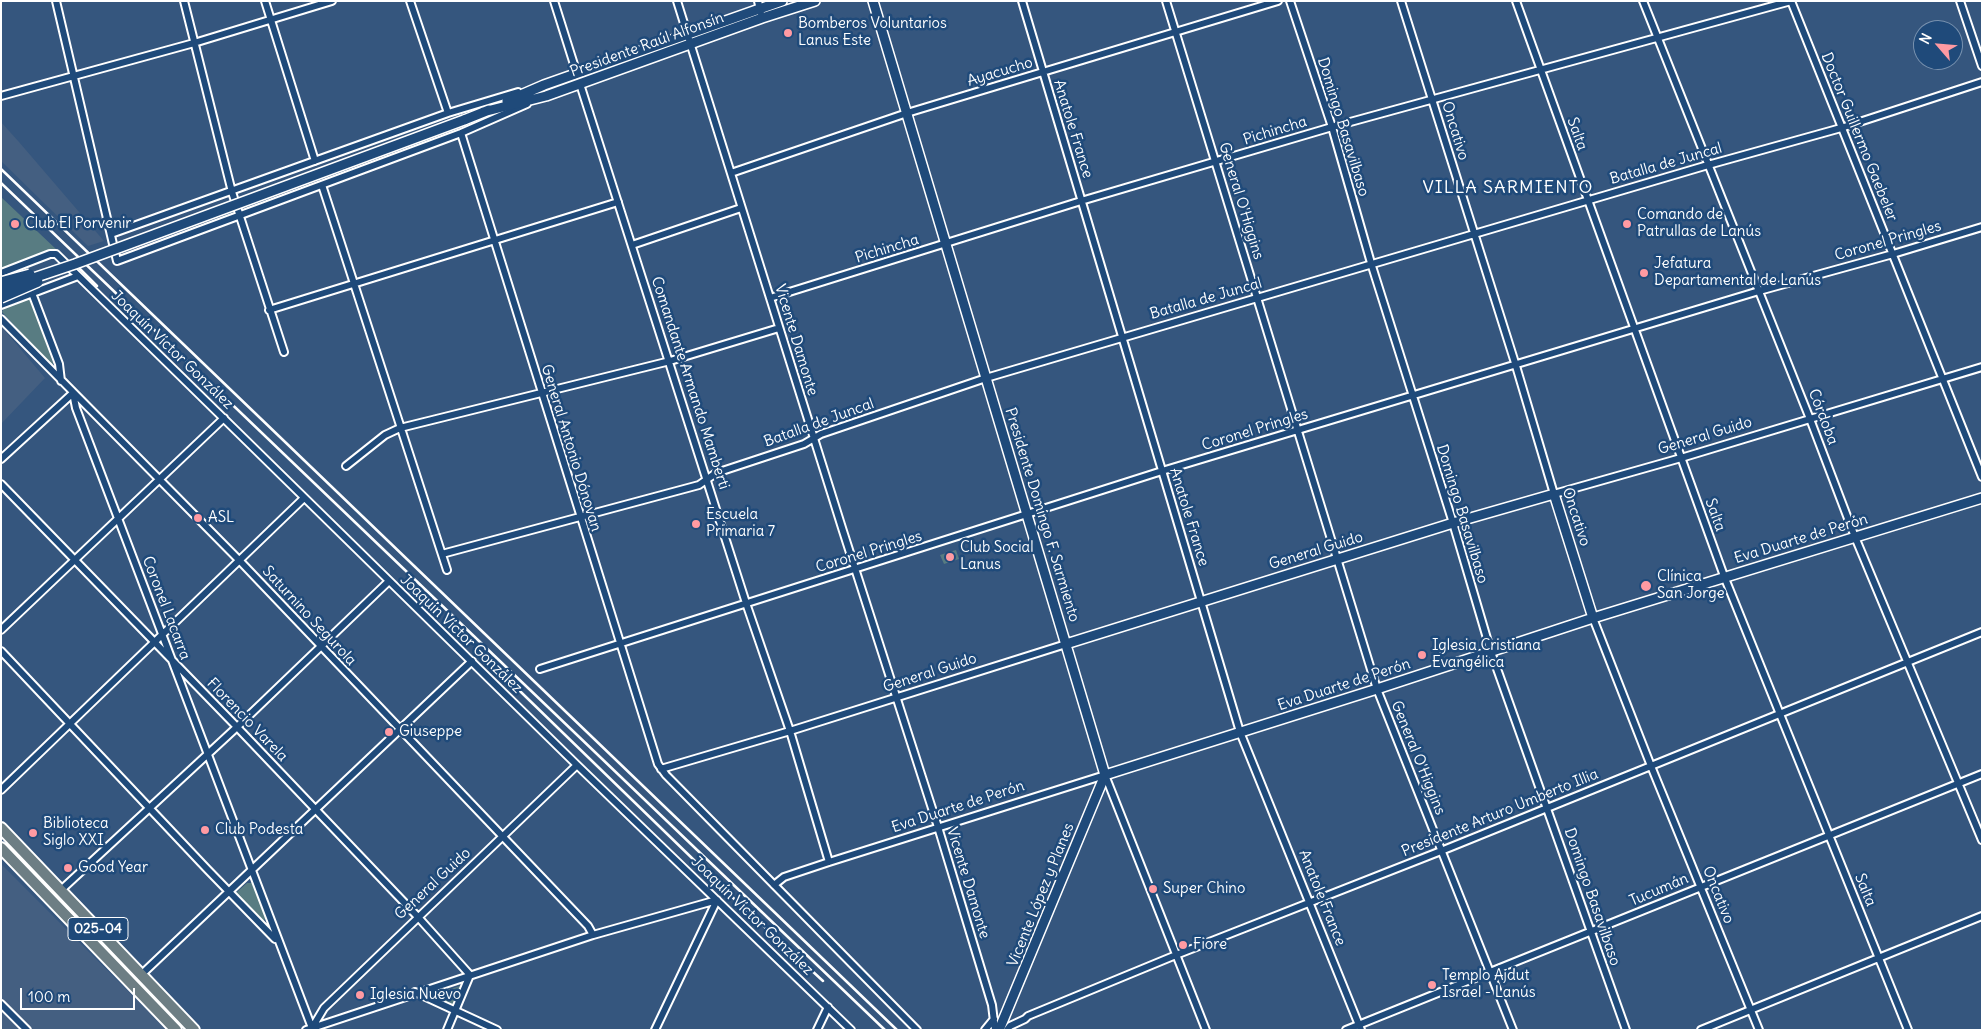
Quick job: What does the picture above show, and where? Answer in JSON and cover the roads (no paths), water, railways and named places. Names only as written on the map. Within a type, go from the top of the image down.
[{"type":"main road","name":"Presidente Raúl Alfonsín","points":[[74,264],[464,120],[544,85],[688,34],[759,5],[782,1]]},
{"type":"main road","name":"Presidente Raúl Alfonsín","points":[[483,112],[546,96],[762,18],[815,1]]},
{"type":"main road","name":"Presidente Domingo F. Sarmiento","points":[[873,1],[1105,775]]},
{"type":"main road","points":[[1,282],[74,264]]},
{"type":"main road","points":[[1,289],[74,264]]},
{"type":"main road","points":[[1,298],[74,264]]},
{"type":"main road","name":"General Guido","points":[[1066,644],[1453,523],[1554,494]]},
{"type":"main road","name":"Oncativo","points":[[1554,494],[1593,618]]},
{"type":"main road","name":"Eva Duarte de Perón","points":[[1105,775],[1724,576],[1982,498]]},
{"type":"main road","name":"Vicente López y Planes","points":[[999,1027],[1011,1004],[1105,775]]},
{"type":"main road","name":"025-04","points":[[1,828],[194,1030]]},
{"type":"main road","name":"025-04","points":[[1,848],[176,1030]]},
{"type":"street","points":[[56,1],[111,234]]},
{"type":"street","points":[[184,1],[232,192],[284,352]]},
{"type":"street","points":[[265,1],[315,161]]},
{"type":"street","points":[[1,96],[194,43],[332,1]]},
{"type":"street","points":[[410,1],[448,114]]},
{"type":"street","points":[[554,1],[577,74]]},
{"type":"street","name":"Vicente Damonte","points":[[677,1],[779,328],[898,698],[999,1027]]},
{"type":"street","name":"Anatole France","points":[[1022,1],[1240,732],[1360,1027]]},
{"type":"street","name":"General O'Higgins","points":[[1166,1],[1377,689],[1513,1030]]},
{"type":"street","name":"Ayacucho","points":[[731,173],[907,113],[1278,1]]},
{"type":"street","name":"Domingo Basavilbaso","points":[[1290,1],[1332,127],[1371,263],[1453,523],[1491,652],[1626,1030]]},
{"type":"street","name":"Oncativo","points":[[1401,1],[1473,235],[1516,366],[1554,494]]},
{"type":"street","name":"Salta","points":[[1516,1],[1724,576],[1908,1030]]},
{"type":"street","name":"Córdoba","points":[[1644,1],[1855,537],[1982,840]]},
{"type":"street","name":"Pichincha","points":[[770,298],[1081,201],[1332,127],[1791,1]]},
{"type":"street","name":"Doctor Guillermo Gaebeler","points":[[1791,1],[1982,477]]},
{"type":"street","points":[[1960,1],[1982,66]]},
{"type":"street","points":[[759,5],[762,18]]},
{"type":"street","name":"Batalla de Juncal","points":[[442,554],[699,485],[716,473],[804,444],[821,434],[986,378],[1371,263],[1841,128],[1982,82]]},
{"type":"street","name":"Comandante Armando Mamberti","points":[[580,84],[746,603],[790,731],[829,862]]},
{"type":"street","name":"Presidente Raúl Alfonsín","points":[[544,85],[448,114],[111,234],[117,261],[461,133],[546,96]]},
{"type":"street","name":"General Antonio Dónovan","points":[[461,133],[541,393],[661,770]]},
{"type":"street","points":[[322,185],[447,570]]},
{"type":"street","points":[[270,310],[618,202]]},
{"type":"street","points":[[632,245],[741,208]]},
{"type":"street","name":"Coronel Pringles","points":[[540,669],[856,570],[1162,471],[1516,366],[1759,291],[1893,254],[1982,226]]},
{"type":"street","name":"Joaquín Víctor González","points":[[1,273],[50,254],[56,254],[577,765],[852,1030]]},
{"type":"street","points":[[1,305],[78,276]]},
{"type":"street","points":[[32,293],[59,364],[61,381]]},
{"type":"street","name":"Saturnino Segurola","points":[[1,319],[240,561],[502,838],[588,926],[593,935]]},
{"type":"street","points":[[346,466],[385,436],[400,428],[670,361],[779,328]]},
{"type":"street","name":"General Guido","points":[[1554,494],[1682,458],[1982,367]]},
{"type":"street","points":[[1,459],[73,393]]},
{"type":"street","name":"Coronel Lacarra","points":[[73,393],[76,408],[174,661],[309,1029]]},
{"type":"street","points":[[1,630],[76,561],[224,418]]},
{"type":"street","name":"Florencio Varela","points":[[1,484],[174,661],[418,917],[470,975]]},
{"type":"street","points":[[1,790],[304,498]]},
{"type":"street","points":[[61,890],[208,755],[390,581]]},
{"type":"street","name":"Oncativo","points":[[1593,618],[1651,766],[1759,1030]]},
{"type":"street","name":"Presidente Arturo Umberto Illia","points":[[999,1027],[1019,1017],[1028,1016],[1176,955],[1441,851],[1982,632]]},
{"type":"street","name":"General Guido","points":[[661,770],[898,698],[1066,644]]},
{"type":"street","points":[[1,651],[149,809],[278,942]]},
{"type":"street","points":[[142,974],[472,661]]},
{"type":"street","name":"General Guido","points":[[309,1029],[324,1008],[577,765]]},
{"type":"street","points":[[661,770],[917,1030]]},
{"type":"street","name":"Tucumán","points":[[1346,1030],[1360,1027],[1591,933],[1700,886],[1830,836],[1982,774]]},
{"type":"street","name":"Eva Duarte de Perón","points":[[774,885],[784,878],[829,862],[1105,775]]},
{"type":"street","name":"Presidente Domingo F. Sarmiento","points":[[1105,775],[1206,1030]]},
{"type":"street","points":[[309,1029],[415,992],[593,935],[717,900]]},
{"type":"street","points":[[656,1030],[717,900]]},
{"type":"street","points":[[1701,1030],[1879,956],[1982,916]]},
{"type":"street","points":[[446,1030],[470,975]]},
{"type":"street","points":[[415,992],[497,1030]]},
{"type":"street","points":[[1,1004],[27,1030]]},
{"type":"street","points":[[992,1005],[1002,1007],[1011,1004]]},
{"type":"street","points":[[817,1030],[828,1007]]},
{"type":"street","points":[[985,1030],[999,1027]]},
{"type":"railway","points":[[1,169],[897,1030]]},
{"type":"railway","points":[[1,183],[885,1030]]},
{"type":"railway","points":[[72,261],[97,286]]},
{"type":"railway","points":[[491,663],[730,895],[823,981]]},
{"type":"place","name":"Bomberos Voluntarios Lanus Este","points":[[788,33]]},
{"type":"place","name":"Club El Porvenir","points":[[15,224]]},
{"type":"place","name":"Comando de Patrullas de Lanús","points":[[1627,224]]},
{"type":"place","name":"Jefatura Departamental de Lanús","points":[[1644,273]]},
{"type":"place","name":"ASL","points":[[198,518]]},
{"type":"place","name":"Escuela Primaria 7","points":[[696,524]]},
{"type":"place","name":"Club Social Lanus","points":[[950,557]]},
{"type":"place","name":"Clínica San Jorge","points":[[1646,586]]},
{"type":"place","name":"Iglesia Cristiana Evangélica","points":[[1422,655]]},
{"type":"place","name":"Giuseppe","points":[[389,732]]},
{"type":"place","name":"Club Podesta","points":[[205,830]]},
{"type":"place","name":"Biblioteca Siglo XXI","points":[[33,833]]},
{"type":"place","name":"Good Year","points":[[68,868]]},
{"type":"place","name":"Super Chino","points":[[1153,889]]},
{"type":"place","name":"Fiore","points":[[1183,945]]},
{"type":"place","name":"Templo Ajdut Israel - Lanús","points":[[1432,985]]},
{"type":"place","name":"Iglesia Nuevo","points":[[360,995]]},
{"type":"district","name":"VILLA SARMIENTO","points":[[1508,188]]}]
